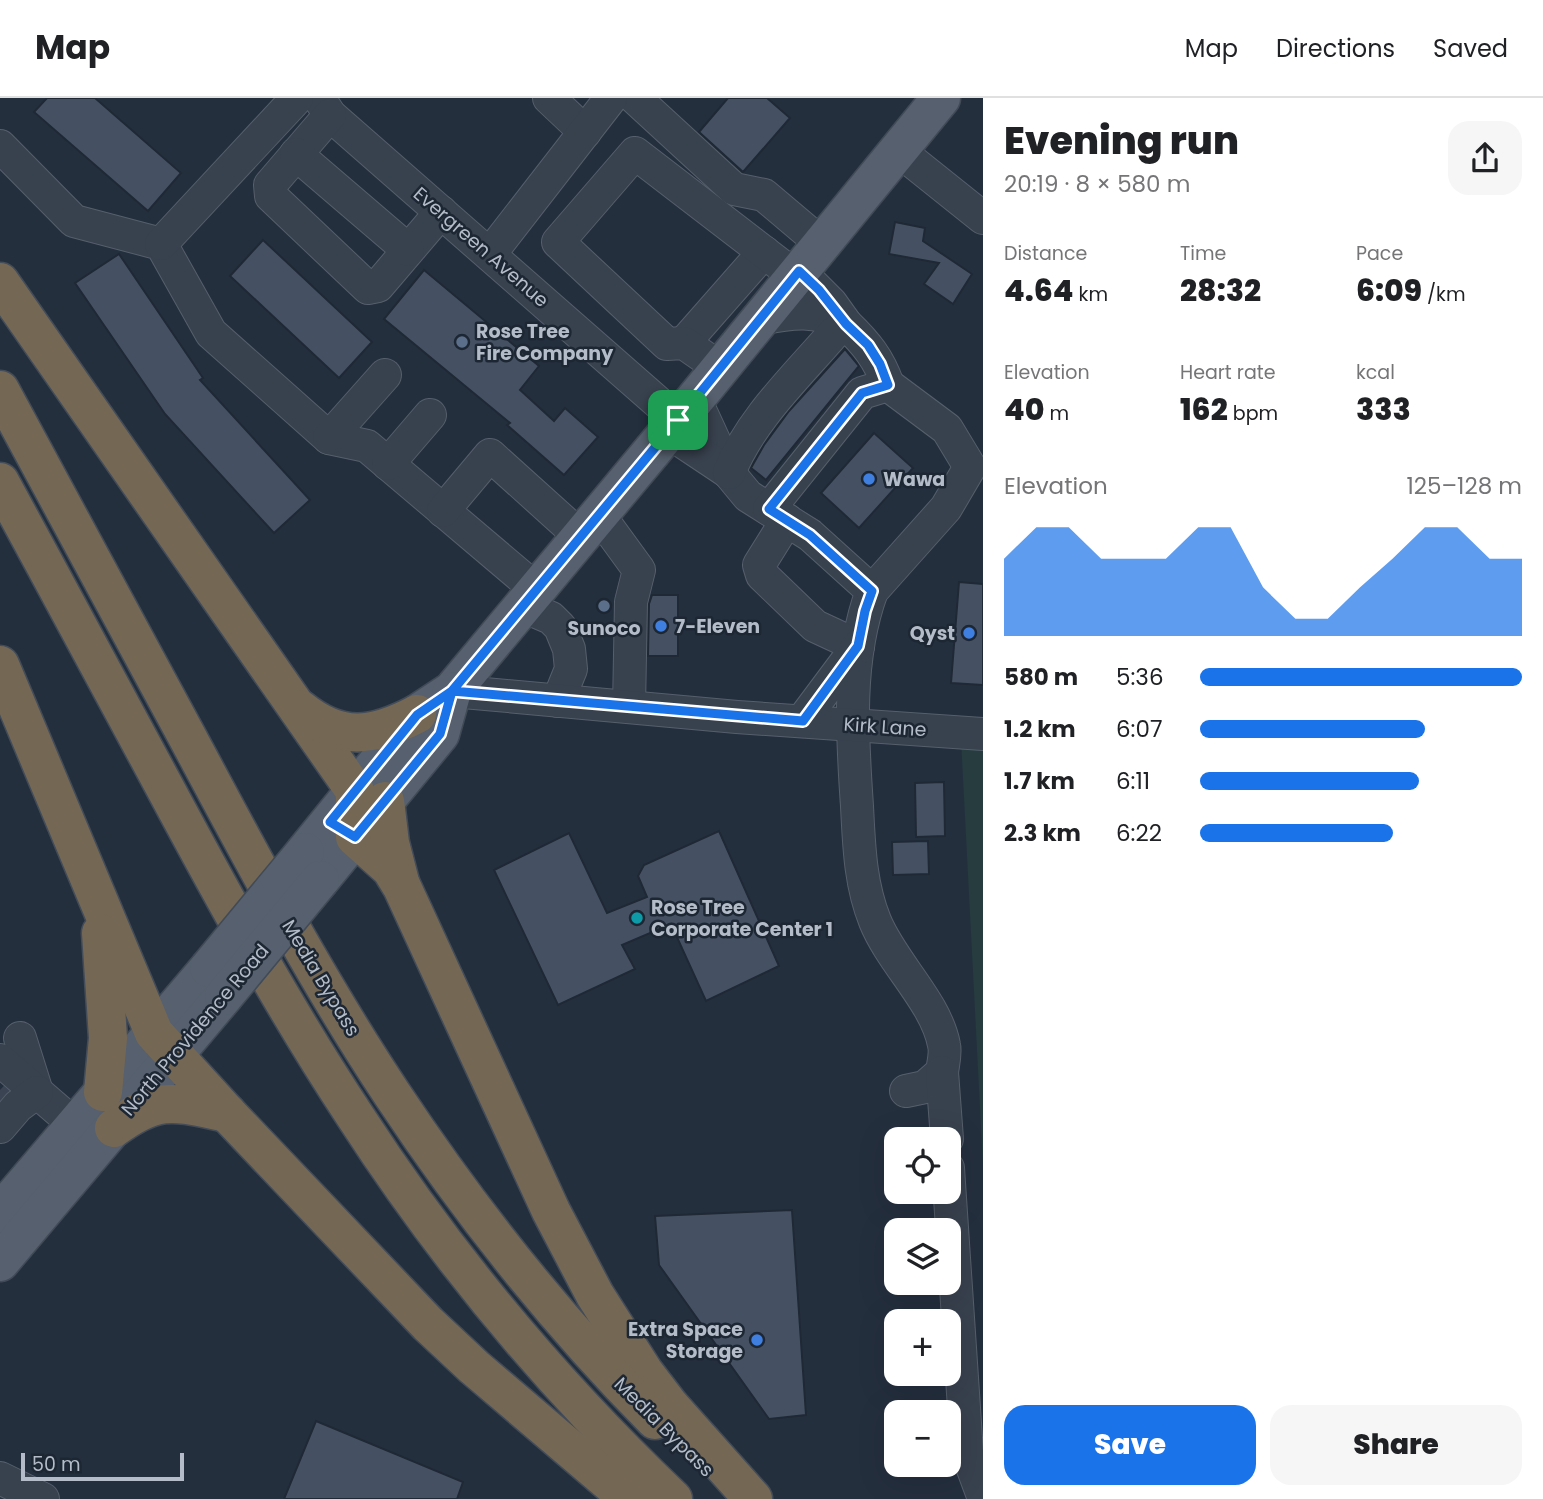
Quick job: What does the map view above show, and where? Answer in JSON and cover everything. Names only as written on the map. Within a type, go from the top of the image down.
[{"type":"highway","points":[[0,282],[295,705],[370,796],[390,843],[402,887]]},
{"type":"highway","name":"Media Bypass","points":[[0,390],[272,894],[349,1027],[392,1094],[484,1222],[583,1344],[638,1403],[737,1499]]},
{"type":"highway","points":[[0,482],[234,915],[312,1050],[356,1118],[441,1238],[508,1322],[579,1403],[673,1499]]},
{"type":"highway","points":[[0,665],[165,1044],[227,1113],[438,1332],[474,1367],[629,1499]]},
{"type":"highway","points":[[295,705],[314,721],[333,730],[354,734],[393,727],[417,715]]},
{"type":"highway","points":[[370,796],[342,830],[391,869],[402,887],[551,1211],[595,1295],[644,1372],[670,1406],[752,1499]]},
{"type":"highway","points":[[87,869],[103,948],[108,1038],[103,1092]]},
{"type":"highway","points":[[114,1128],[135,1112],[160,1103],[227,1113]]},
{"type":"main road","points":[[370,796],[417,715],[452,691],[941,98]]},
{"type":"main road","points":[[370,796],[440,734],[452,691]]},
{"type":"main road","name":"North Providence Road","points":[[0,1262],[114,1128],[165,1044],[342,830]]},
{"type":"main road","name":"North Providence Road","points":[[0,1213],[103,1092],[165,1044]]},
{"type":"street","points":[[161,244],[297,98]]},
{"type":"street","points":[[549,98],[585,132]]},
{"type":"street","points":[[490,254],[611,98]]},
{"type":"street","points":[[325,106],[296,154],[270,185],[271,196],[368,288],[378,286],[441,212]]},
{"type":"street","name":"Evergreen Avenue","points":[[325,106],[441,212],[680,417],[729,473]]},
{"type":"street","points":[[644,107],[734,189],[764,195],[831,303],[846,324],[868,345],[880,364],[888,385],[947,429],[970,467],[946,508],[872,591],[858,646],[852,725],[864,887],[887,948],[908,975],[937,1024],[945,1047],[942,1072],[946,1127]]},
{"type":"street","points":[[0,146],[74,221],[161,244],[211,333],[329,438],[367,446],[443,511],[551,618],[560,627],[569,649],[571,669],[558,701]]},
{"type":"street","points":[[898,150],[983,218]]},
{"type":"street","points":[[764,252],[684,342],[667,344],[558,242],[635,153],[764,252],[805,264]]},
{"type":"street","points":[[296,154],[408,250]]},
{"type":"street","points":[[565,158],[602,191]]},
{"type":"street","points":[[761,318],[811,312],[846,324]]},
{"type":"street","points":[[729,473],[739,449],[754,428],[833,334],[846,324]]},
{"type":"street","points":[[684,342],[720,368]]},
{"type":"street","points":[[329,438],[385,376]]},
{"type":"street","points":[[858,646],[815,626],[762,575],[760,565],[778,515],[862,393],[888,385]]},
{"type":"street","points":[[388,464],[430,415]]},
{"type":"street","points":[[680,417],[748,496],[810,535],[872,591]]},
{"type":"street","points":[[443,511],[490,455],[590,526],[639,570],[631,602],[629,707]]},
{"type":"street","points":[[803,721],[858,646]]},
{"type":"street","name":"Kirk Lane","points":[[452,691],[983,734]]},
{"type":"street","points":[[10,1049],[17,1107],[74,1124]]},
{"type":"street","points":[[906,1091],[925,1087],[942,1072]]},
{"type":"street","points":[[950,1204],[967,1453],[983,1496]]},
{"type":"street","points":[[0,1478],[43,1499]]},
{"type":"green space","points":[[961,739],[983,742],[983,1166]]},
{"type":"building","points":[[47,98],[95,98],[181,173],[148,211],[34,112]]},
{"type":"building","points":[[728,98],[767,98],[790,118],[743,172],[699,132]]},
{"type":"building","points":[[895,222],[925,228],[923,241],[972,274],[953,304],[924,284],[939,263],[889,254]]},
{"type":"building","points":[[263,240],[372,342],[339,378],[230,276]]},
{"type":"building","points":[[119,254],[203,378],[200,380],[310,500],[274,533],[165,414],[75,283]]},
{"type":"building","name":"Rose Tree Fire Company","points":[[424,270],[539,366],[520,390],[554,421],[565,408],[598,437],[564,475],[507,425],[510,423],[384,319]]},
{"type":"building","points":[[845,349],[859,366],[766,480],[751,468],[764,445],[789,411]]},
{"type":"building","points":[[874,433],[913,468],[859,528],[821,493]]},
{"type":"building","name":"Qyst","points":[[959,582],[983,584],[983,685],[951,683]]},
{"type":"building","name":"7-Eleven","points":[[652,595],[678,595],[678,656],[648,656],[649,604]]},
{"type":"building","points":[[944,782],[945,836],[916,837],[915,783]]},
{"type":"building","name":"Rose Tree Corporate Center 1","points":[[719,831],[779,966],[706,1001],[671,924],[622,945],[635,969],[558,1005],[494,870],[569,833],[607,913],[647,897],[638,876],[644,865]]},
{"type":"building","points":[[928,841],[929,874],[893,875],[892,842]]},
{"type":"building","name":"Extra Space Storage","points":[[792,1210],[806,1415],[769,1419],[659,1265],[655,1216]]},
{"type":"building","points":[[316,1421],[463,1482],[457,1499],[284,1499]]},
{"type":"tunnel","points":[[0,1090],[11,1100]]},
{"type":"place","name":"Rose Tree Fire Company","points":[[462,342]]},
{"type":"place","name":"Wawa","points":[[869,479]]},
{"type":"place","name":"Sunoco","points":[[604,606]]},
{"type":"place","name":"7-Eleven","points":[[661,626]]},
{"type":"place","name":"Qyst","points":[[969,633]]},
{"type":"place","name":"Rose Tree Corporate Center 1","points":[[637,918]]},
{"type":"place","name":"Extra Space Storage","points":[[757,1340]]},
{"type":"route","points":[[678,420],[452,691],[417,715],[330,822],[355,837],[440,734],[452,691],[803,721],[858,646],[872,591],[810,535],[769,509],[862,393],[888,385],[880,364],[868,345],[799,271],[678,420]]}]
